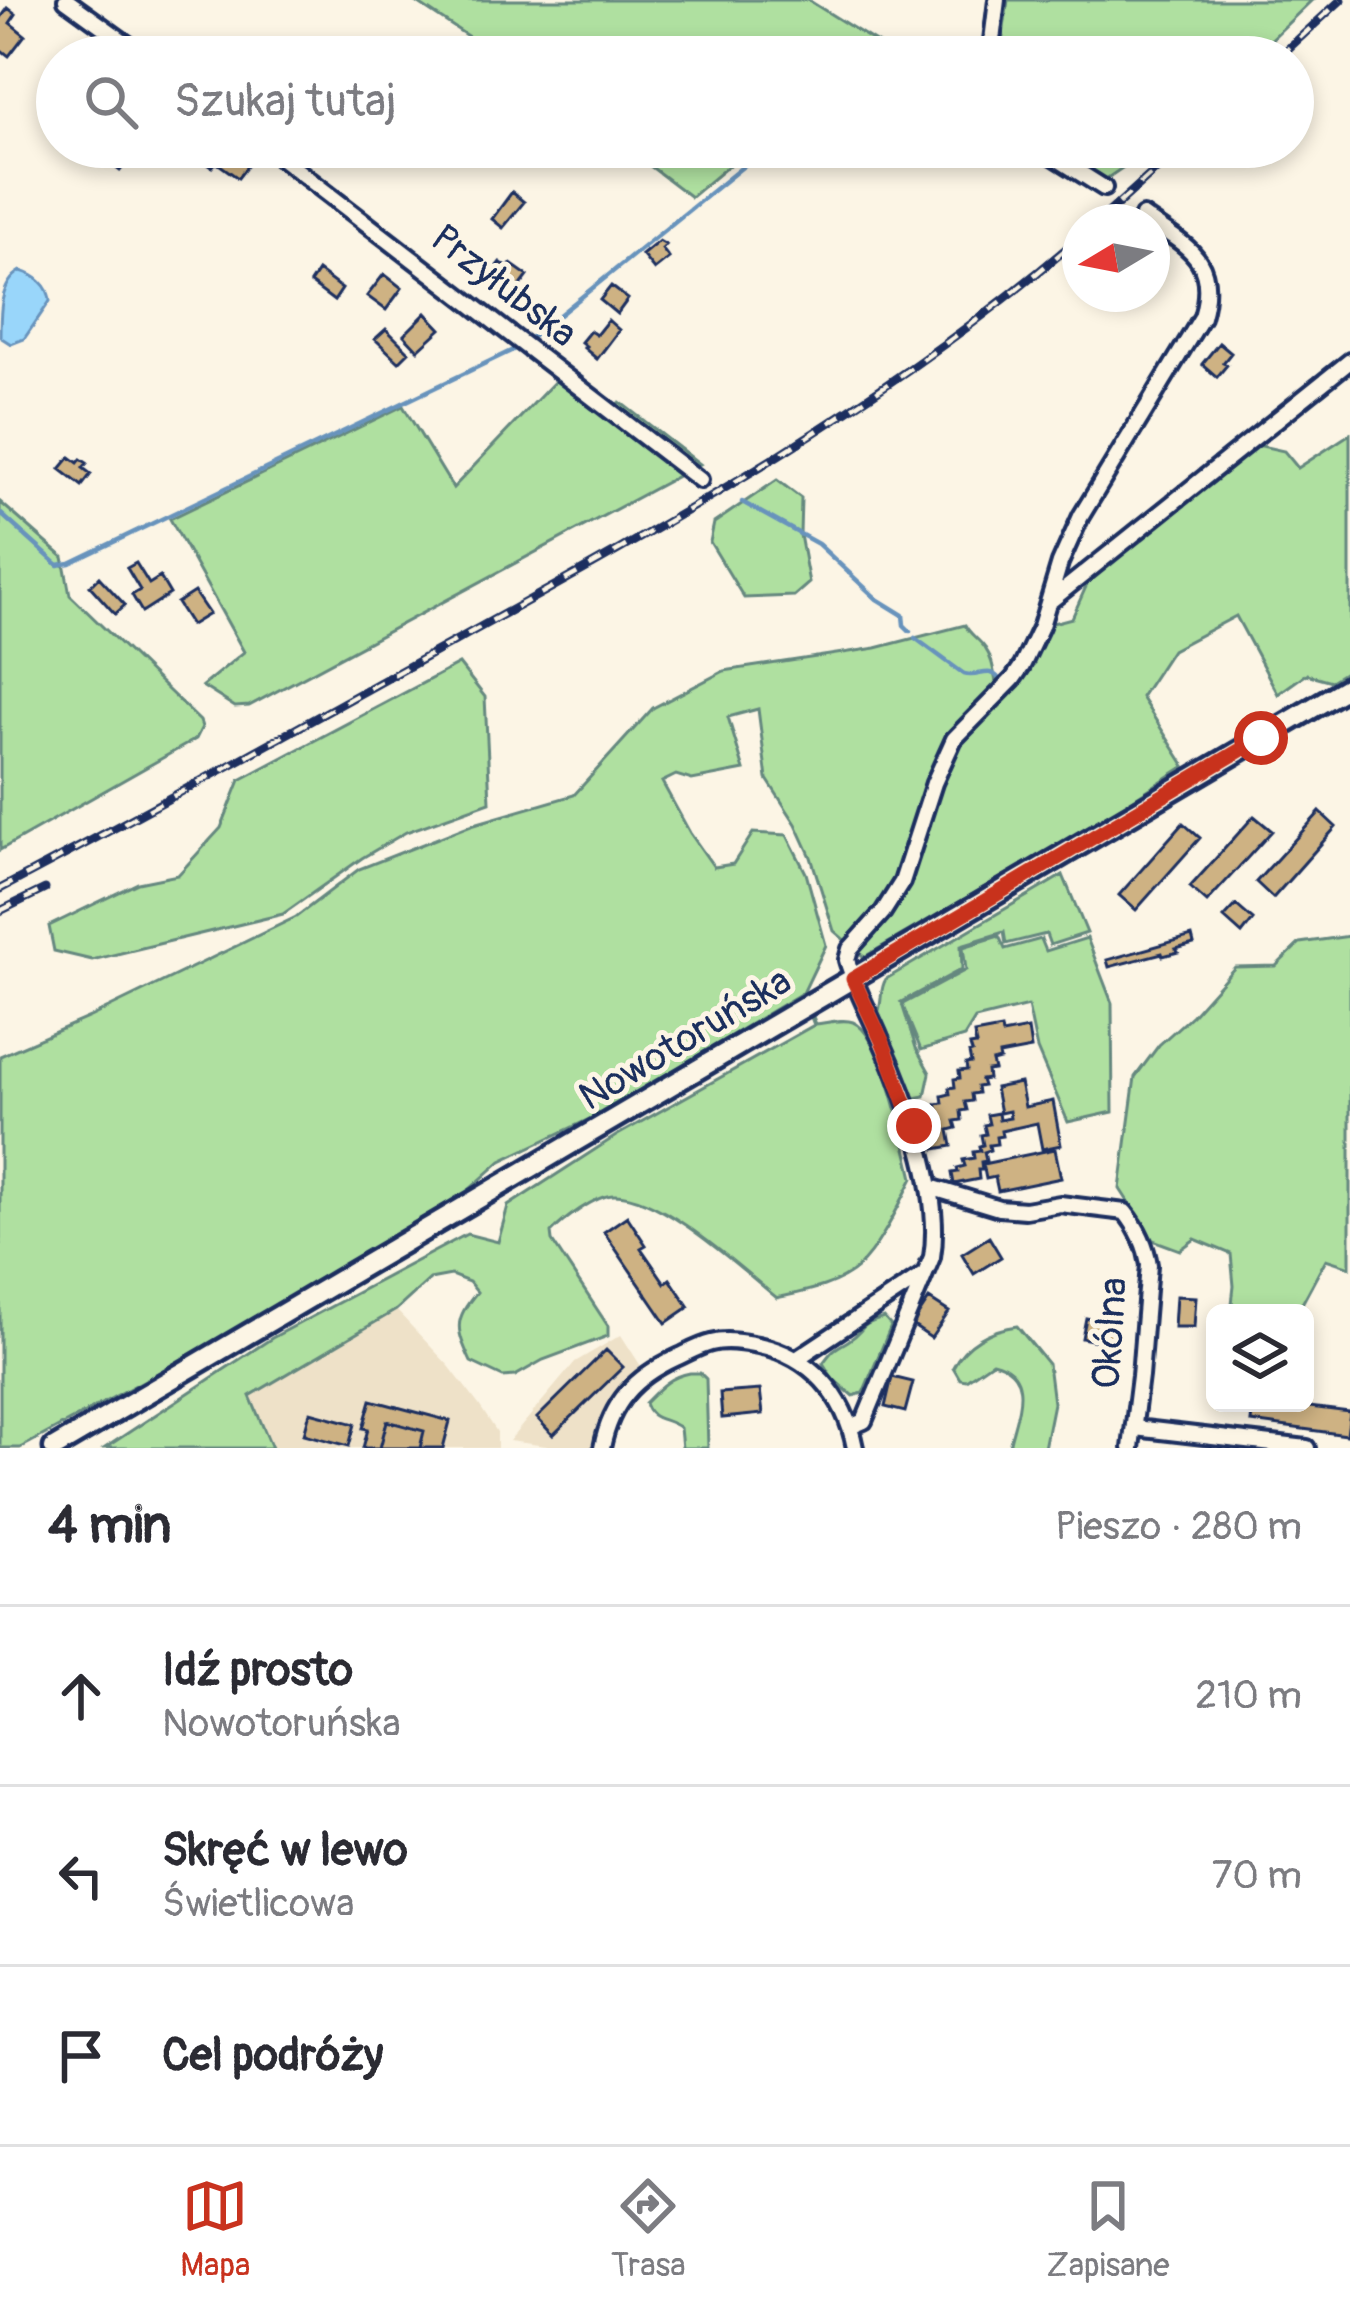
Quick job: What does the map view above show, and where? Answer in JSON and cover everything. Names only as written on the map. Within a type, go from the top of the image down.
[{"type":"main road","name":"Nowotoruńska","points":[[54,1448],[1349,690]]},
{"type":"street","points":[[66,0],[116,36]]},
{"type":"street","points":[[993,36],[997,0]]},
{"type":"street","name":"Przyłubska","points":[[294,168],[700,480]]},
{"type":"street","points":[[1072,168],[1104,188]]},
{"type":"street","points":[[850,1427],[864,1421],[932,1257],[936,1236],[930,1187],[914,1126],[847,959],[902,882],[954,739],[1022,666],[1081,516],[1202,317],[1205,275],[1197,254],[1170,235]]},
{"type":"street","points":[[1049,602],[1350,361]]},
{"type":"street","name":"Okólna","points":[[930,1187],[999,1208],[1025,1210],[1060,1204],[1125,1211],[1142,1239],[1149,1265],[1131,1448]]},
{"type":"street","points":[[798,1358],[923,1275]]},
{"type":"street","points":[[602,1448],[612,1415],[630,1387],[654,1368],[725,1341],[798,1358],[836,1400],[855,1448]]},
{"type":"street","points":[[1135,1428],[1307,1448]]},
{"type":"shaded area","points":[[396,1310],[479,1405],[497,1432],[497,1448],[272,1448],[250,1396]]},
{"type":"shaded area","points":[[621,1335],[646,1374],[630,1387],[602,1448],[509,1441],[575,1362]]},
{"type":"green space","points":[[413,0],[808,0],[866,36],[467,36]]},
{"type":"green space","points":[[1008,0],[1312,0],[1275,36],[1003,36]]},
{"type":"green space","points":[[653,168],[726,168],[691,197]]},
{"type":"green space","points":[[1089,168],[1122,168],[1106,179]]},
{"type":"green space","points":[[558,378],[603,412],[620,402],[700,464],[249,706],[235,707],[202,686],[244,652],[170,519],[403,406],[453,488]]},
{"type":"green space","points":[[1350,434],[1350,669],[1331,681],[1306,674],[1278,694],[1236,616],[1172,650],[1141,697],[1185,766],[864,957],[834,931],[811,857],[767,779],[758,709],[728,717],[744,770],[692,780],[676,775],[662,782],[714,867],[733,864],[753,833],[787,835],[806,873],[826,945],[803,993],[816,1024],[849,1021],[864,1031],[883,1069],[913,1178],[881,1237],[849,1274],[819,1288],[777,1298],[676,1219],[633,1198],[607,1196],[580,1209],[551,1233],[608,1326],[608,1336],[503,1377],[471,1362],[462,1341],[461,1318],[477,1292],[469,1282],[451,1275],[430,1279],[396,1310],[250,1396],[272,1448],[105,1448],[272,1338],[467,1234],[498,1242],[508,1206],[616,1136],[814,1025],[802,993],[604,1112],[501,1161],[451,1206],[235,1331],[20,1448],[0,1448],[0,1056],[296,917],[359,869],[471,825],[574,795],[653,708],[724,671],[876,648],[965,625],[988,652],[997,687],[936,757],[910,830],[925,809],[943,759],[1013,691],[1045,625],[1072,618],[1089,580],[1257,445],[1284,451],[1298,468]]},
{"type":"green space","points":[[777,480],[801,498],[800,535],[809,583],[794,596],[744,598],[710,542],[714,523]]},
{"type":"green space","points":[[0,502],[63,557],[70,595],[202,727],[196,739],[0,850]]},
{"type":"green space","points":[[459,664],[485,697],[490,802],[406,832],[283,914],[92,960],[54,951],[49,926],[138,883],[178,875],[221,828],[240,780]]},
{"type":"green space","points":[[1063,875],[1087,933],[1050,945],[1046,934],[1006,944],[1004,932],[961,945],[962,969],[901,1002],[966,970],[963,947],[999,936],[1005,949],[1041,939],[1046,951],[1087,938],[1112,1003],[1113,1112],[1068,1122],[1037,1049],[1028,1006],[975,1019],[964,1037],[921,1050],[902,1004],[930,1073],[925,1096],[915,1098],[878,1013],[886,979]]},
{"type":"green space","points":[[1350,936],[1350,1267],[1326,1259],[1302,1304],[1232,1304],[1231,1254],[1195,1239],[1180,1250],[1153,1240],[1120,1189],[1135,1077],[1159,1045],[1235,967],[1276,966],[1300,943]]},
{"type":"green space","points":[[884,1318],[891,1326],[863,1393],[853,1396],[823,1363],[865,1325]]},
{"type":"green space","points":[[1017,1326],[1048,1364],[1053,1403],[1044,1448],[1009,1446],[1019,1408],[1015,1375],[992,1362],[966,1380],[953,1367],[980,1339]]},
{"type":"green space","points":[[690,1373],[706,1379],[708,1448],[682,1448],[680,1428],[655,1416],[645,1403],[670,1380]]},
{"type":"water","points":[[21,271],[40,282],[50,301],[24,339],[11,344],[0,337],[1,308],[5,290]]},
{"type":"building","points":[[8,8],[16,14],[10,23],[25,35],[9,56],[0,49],[0,19]]},
{"type":"building","points":[[224,168],[246,168],[238,178]]},
{"type":"building","points":[[512,192],[524,202],[503,228],[492,219]]},
{"type":"building","points":[[659,241],[666,245],[662,249],[669,258],[654,270],[642,255]]},
{"type":"building","points":[[500,262],[528,276],[514,295],[488,277]]},
{"type":"building","points":[[318,271],[342,289],[334,301],[310,283]]},
{"type":"building","points":[[384,274],[402,288],[386,310],[367,296]]},
{"type":"building","points":[[611,286],[628,299],[617,314],[600,300]]},
{"type":"building","points":[[426,313],[441,329],[418,350],[404,335]]},
{"type":"building","points":[[608,320],[619,330],[597,359],[581,342],[590,331],[596,335]]},
{"type":"building","points":[[386,329],[409,352],[399,362],[375,339]]},
{"type":"building","points":[[1219,343],[1231,353],[1217,377],[1202,364]]},
{"type":"building","points":[[70,457],[87,463],[83,468],[91,474],[82,486],[60,469]]},
{"type":"building","points":[[136,563],[149,584],[160,577],[170,594],[142,612],[132,595],[140,590],[127,568]]},
{"type":"building","points":[[99,577],[125,605],[115,614],[90,586]]},
{"type":"building","points":[[194,592],[209,614],[191,625],[177,603]]},
{"type":"building","points":[[1320,812],[1336,827],[1273,898],[1256,882]]},
{"type":"building","points":[[1254,816],[1272,831],[1207,902],[1190,887]]},
{"type":"building","points":[[1183,823],[1200,838],[1136,910],[1119,895]]},
{"type":"building","points":[[1236,905],[1253,920],[1242,934],[1224,918]]},
{"type":"building","points":[[1192,936],[1194,944],[1176,949],[1178,952],[1109,967],[1107,960]]},
{"type":"building","points":[[1001,1029],[1002,1034],[1028,1029],[1031,1049],[999,1055],[1000,1060],[992,1062],[994,1070],[987,1071],[988,1079],[981,1080],[983,1086],[971,1094],[972,1101],[965,1102],[967,1110],[961,1111],[962,1120],[955,1121],[957,1128],[949,1130],[952,1146],[935,1149],[930,1112],[938,1111],[936,1104],[943,1103],[942,1096],[950,1094],[954,1079],[960,1078],[959,1071],[967,1070],[966,1064],[971,1063],[974,1034]]},
{"type":"building","points":[[1020,1083],[1025,1107],[1053,1101],[1061,1145],[1042,1149],[1037,1123],[1001,1131],[997,1144],[984,1152],[986,1161],[981,1162],[979,1179],[954,1184],[952,1173],[965,1166],[963,1160],[974,1158],[973,1152],[983,1145],[987,1115],[1010,1118],[1009,1111],[1000,1113],[995,1088]]},
{"type":"building","points":[[1055,1149],[1061,1178],[998,1191],[995,1177],[986,1179],[983,1164]]},
{"type":"building","points":[[627,1216],[646,1245],[641,1248],[689,1307],[666,1323],[604,1232]]},
{"type":"building","points":[[989,1237],[1001,1257],[974,1274],[962,1254]]},
{"type":"building","points":[[1176,1296],[1196,1297],[1194,1327],[1174,1327]]},
{"type":"building","points":[[929,1299],[949,1312],[931,1338],[912,1325]]},
{"type":"building","points":[[1086,1318],[1116,1324],[1112,1344],[1082,1338]]},
{"type":"building","points":[[606,1350],[623,1367],[553,1435],[537,1418]]},
{"type":"building","points":[[892,1377],[913,1382],[905,1412],[885,1407]]},
{"type":"building","points":[[760,1390],[763,1414],[722,1418],[720,1393]]},
{"type":"building","points":[[371,1400],[450,1421],[443,1448],[363,1448]]},
{"type":"building","points":[[1314,1408],[1350,1412],[1347,1435],[1251,1422],[1252,1412],[1314,1412]]},
{"type":"building","points":[[310,1412],[355,1424],[349,1446],[304,1434]]},
{"type":"building","points":[[387,1421],[424,1431],[420,1448],[380,1448]]},
{"type":"waterway","points":[[532,337],[741,168]]},
{"type":"waterway","points":[[0,513],[58,565],[70,563],[513,350]]},
{"type":"waterway","points":[[742,502],[818,544],[877,599],[903,615],[910,631]]},
{"type":"waterway","points":[[915,638],[964,674],[994,674],[1001,683]]},
{"type":"railway","points":[[1302,36],[1341,0]]},
{"type":"railway","points":[[1118,204],[1158,168]]},
{"type":"railway","points":[[0,889],[698,504],[933,352],[1062,252]]},
{"type":"railway","points":[[0,911],[45,889]]},
{"type":"route","points":[[914,1126],[853,979],[1261,738]]}]
